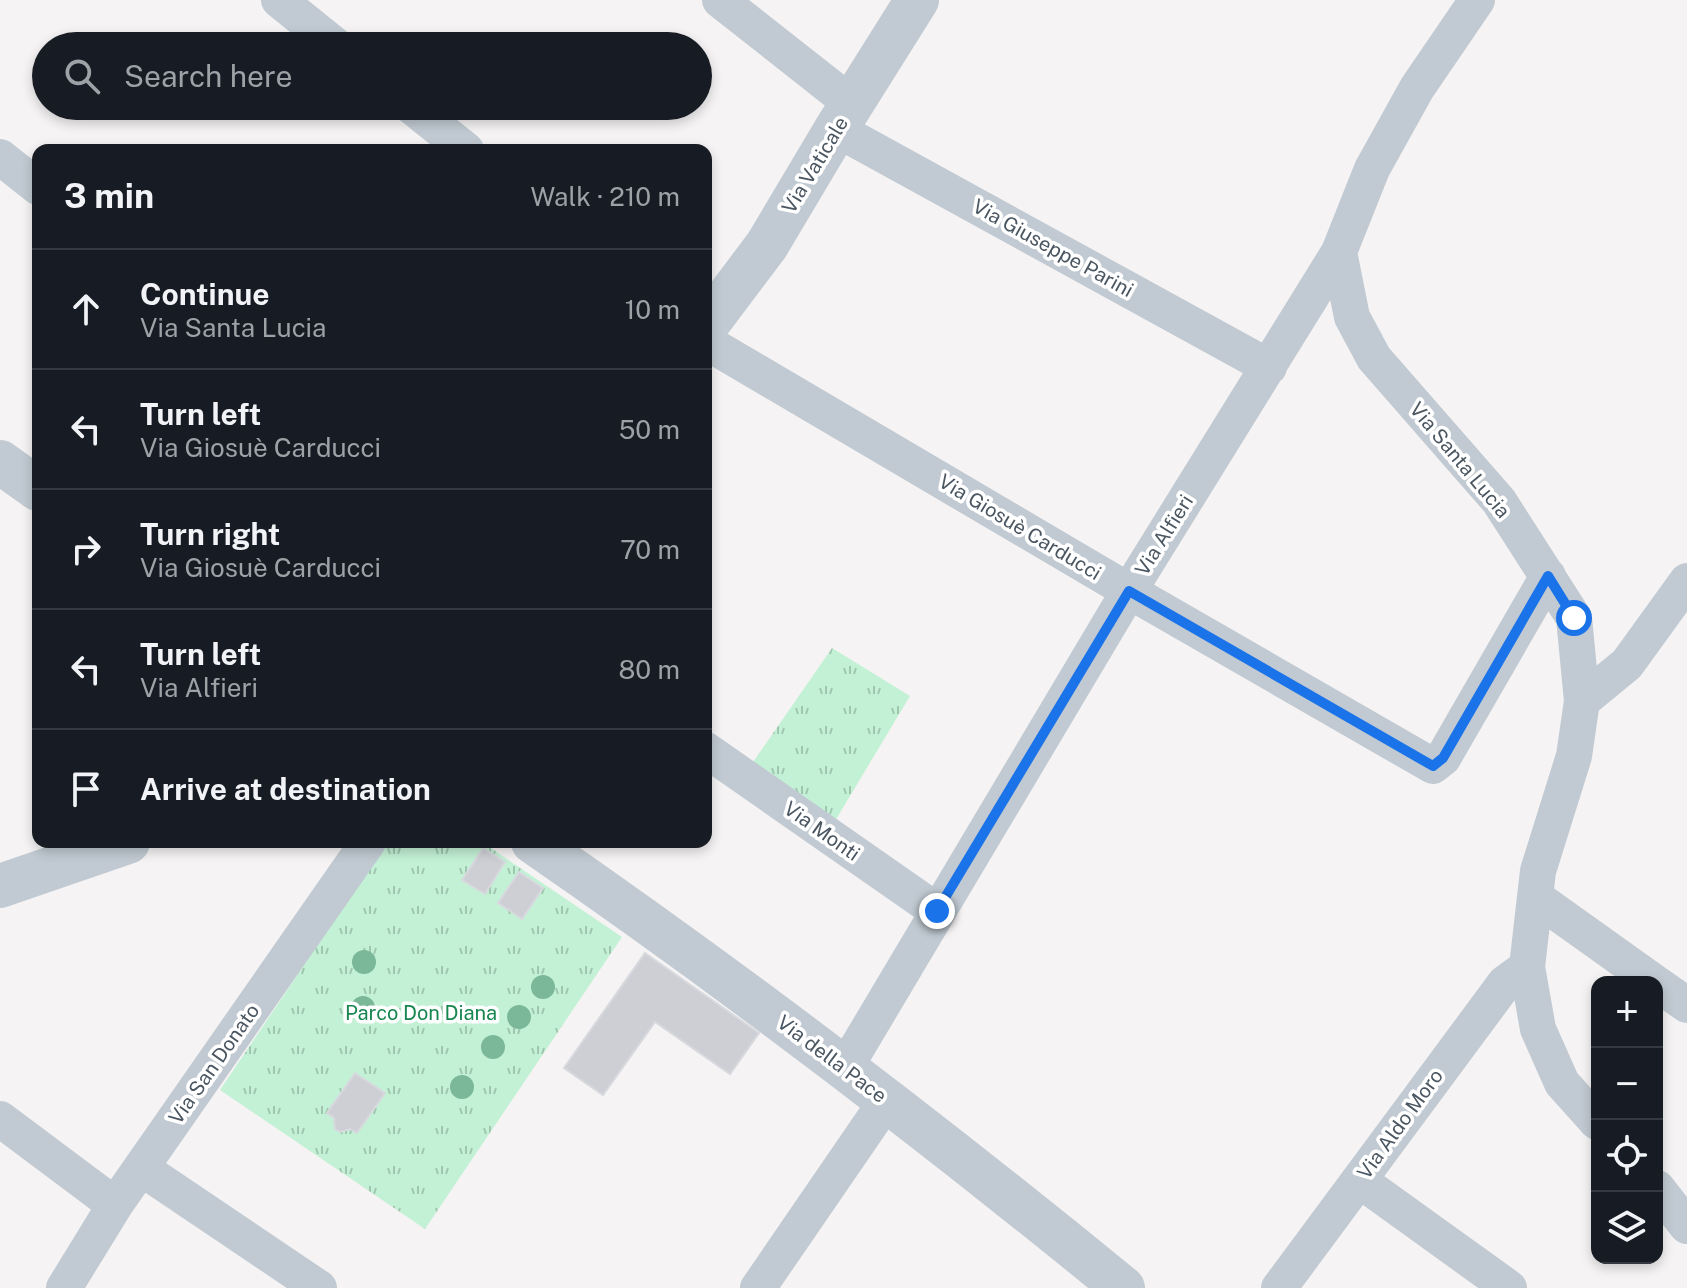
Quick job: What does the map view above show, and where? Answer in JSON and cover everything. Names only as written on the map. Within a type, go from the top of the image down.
[{"type":"street","points":[[279,0],[319,32]]},
{"type":"street","name":"Via Giuseppe Parini","points":[[720,0],[844,117],[1269,367]]},
{"type":"street","name":"Via Vaticale","points":[[712,318],[767,245],[917,0]]},
{"type":"street","points":[[1339,252],[1372,169],[1417,88],[1477,0]]},
{"type":"street","points":[[428,120],[458,144]]},
{"type":"street","points":[[0,157],[32,182]]},
{"type":"street","name":"Via Alfieri","points":[[845,1068],[1129,591],[1339,252]]},
{"type":"street","name":"Via Santa Lucia","points":[[1339,252],[1352,317],[1374,358],[1499,501],[1574,618],[1582,701],[1574,756],[1538,871],[1527,967],[1538,1029],[1562,1083],[1595,1120]]},
{"type":"street","name":"Via Giosuè Carducci","points":[[712,346],[1433,766],[1443,758],[1548,576]]},
{"type":"street","points":[[0,462],[32,485]]},
{"type":"street","points":[[1582,701],[1627,664],[1687,581]]},
{"type":"street","name":"Via Monti","points":[[712,754],[937,911]]},
{"type":"street","points":[[0,886],[109,848]]},
{"type":"street","name":"Via San Donato","points":[[64,1288],[115,1205],[364,848]]},
{"type":"street","name":"Via della Pace","points":[[541,848],[845,1068],[1123,1288]]},
{"type":"street","points":[[1535,897],[1646,976]]},
{"type":"street","name":"Via Aldo Moro","points":[[1279,1288],[1505,983],[1527,967]]},
{"type":"street","points":[[1663,988],[1687,1005]]},
{"type":"street","points":[[758,1288],[887,1100]]},
{"type":"street","points":[[0,1119],[115,1205]]},
{"type":"street","points":[[141,1168],[319,1288]]},
{"type":"street","points":[[1359,1180],[1509,1288]]},
{"type":"street","points":[[1660,1192],[1687,1226]]},
{"type":"green space","points":[[832,648],[910,696],[832,826],[749,768]]},
{"type":"green space","name":"Parco Don Diana","points":[[383,848],[491,848],[622,937],[425,1229],[220,1090]]},
{"type":"building","points":[[483,848],[505,862],[485,894],[462,880]]},
{"type":"building","points":[[519,872],[543,888],[522,919],[498,903]]},
{"type":"building","points":[[645,953],[759,1033],[730,1074],[655,1022],[603,1095],[564,1068]]},
{"type":"building","points":[[355,1073],[385,1093],[357,1133],[350,1129],[340,1132],[335,1129],[334,1118],[327,1113]]},
{"type":"route","points":[[937,911],[1129,591],[1410,756],[1433,766],[1443,758],[1548,576],[1574,618]]}]
